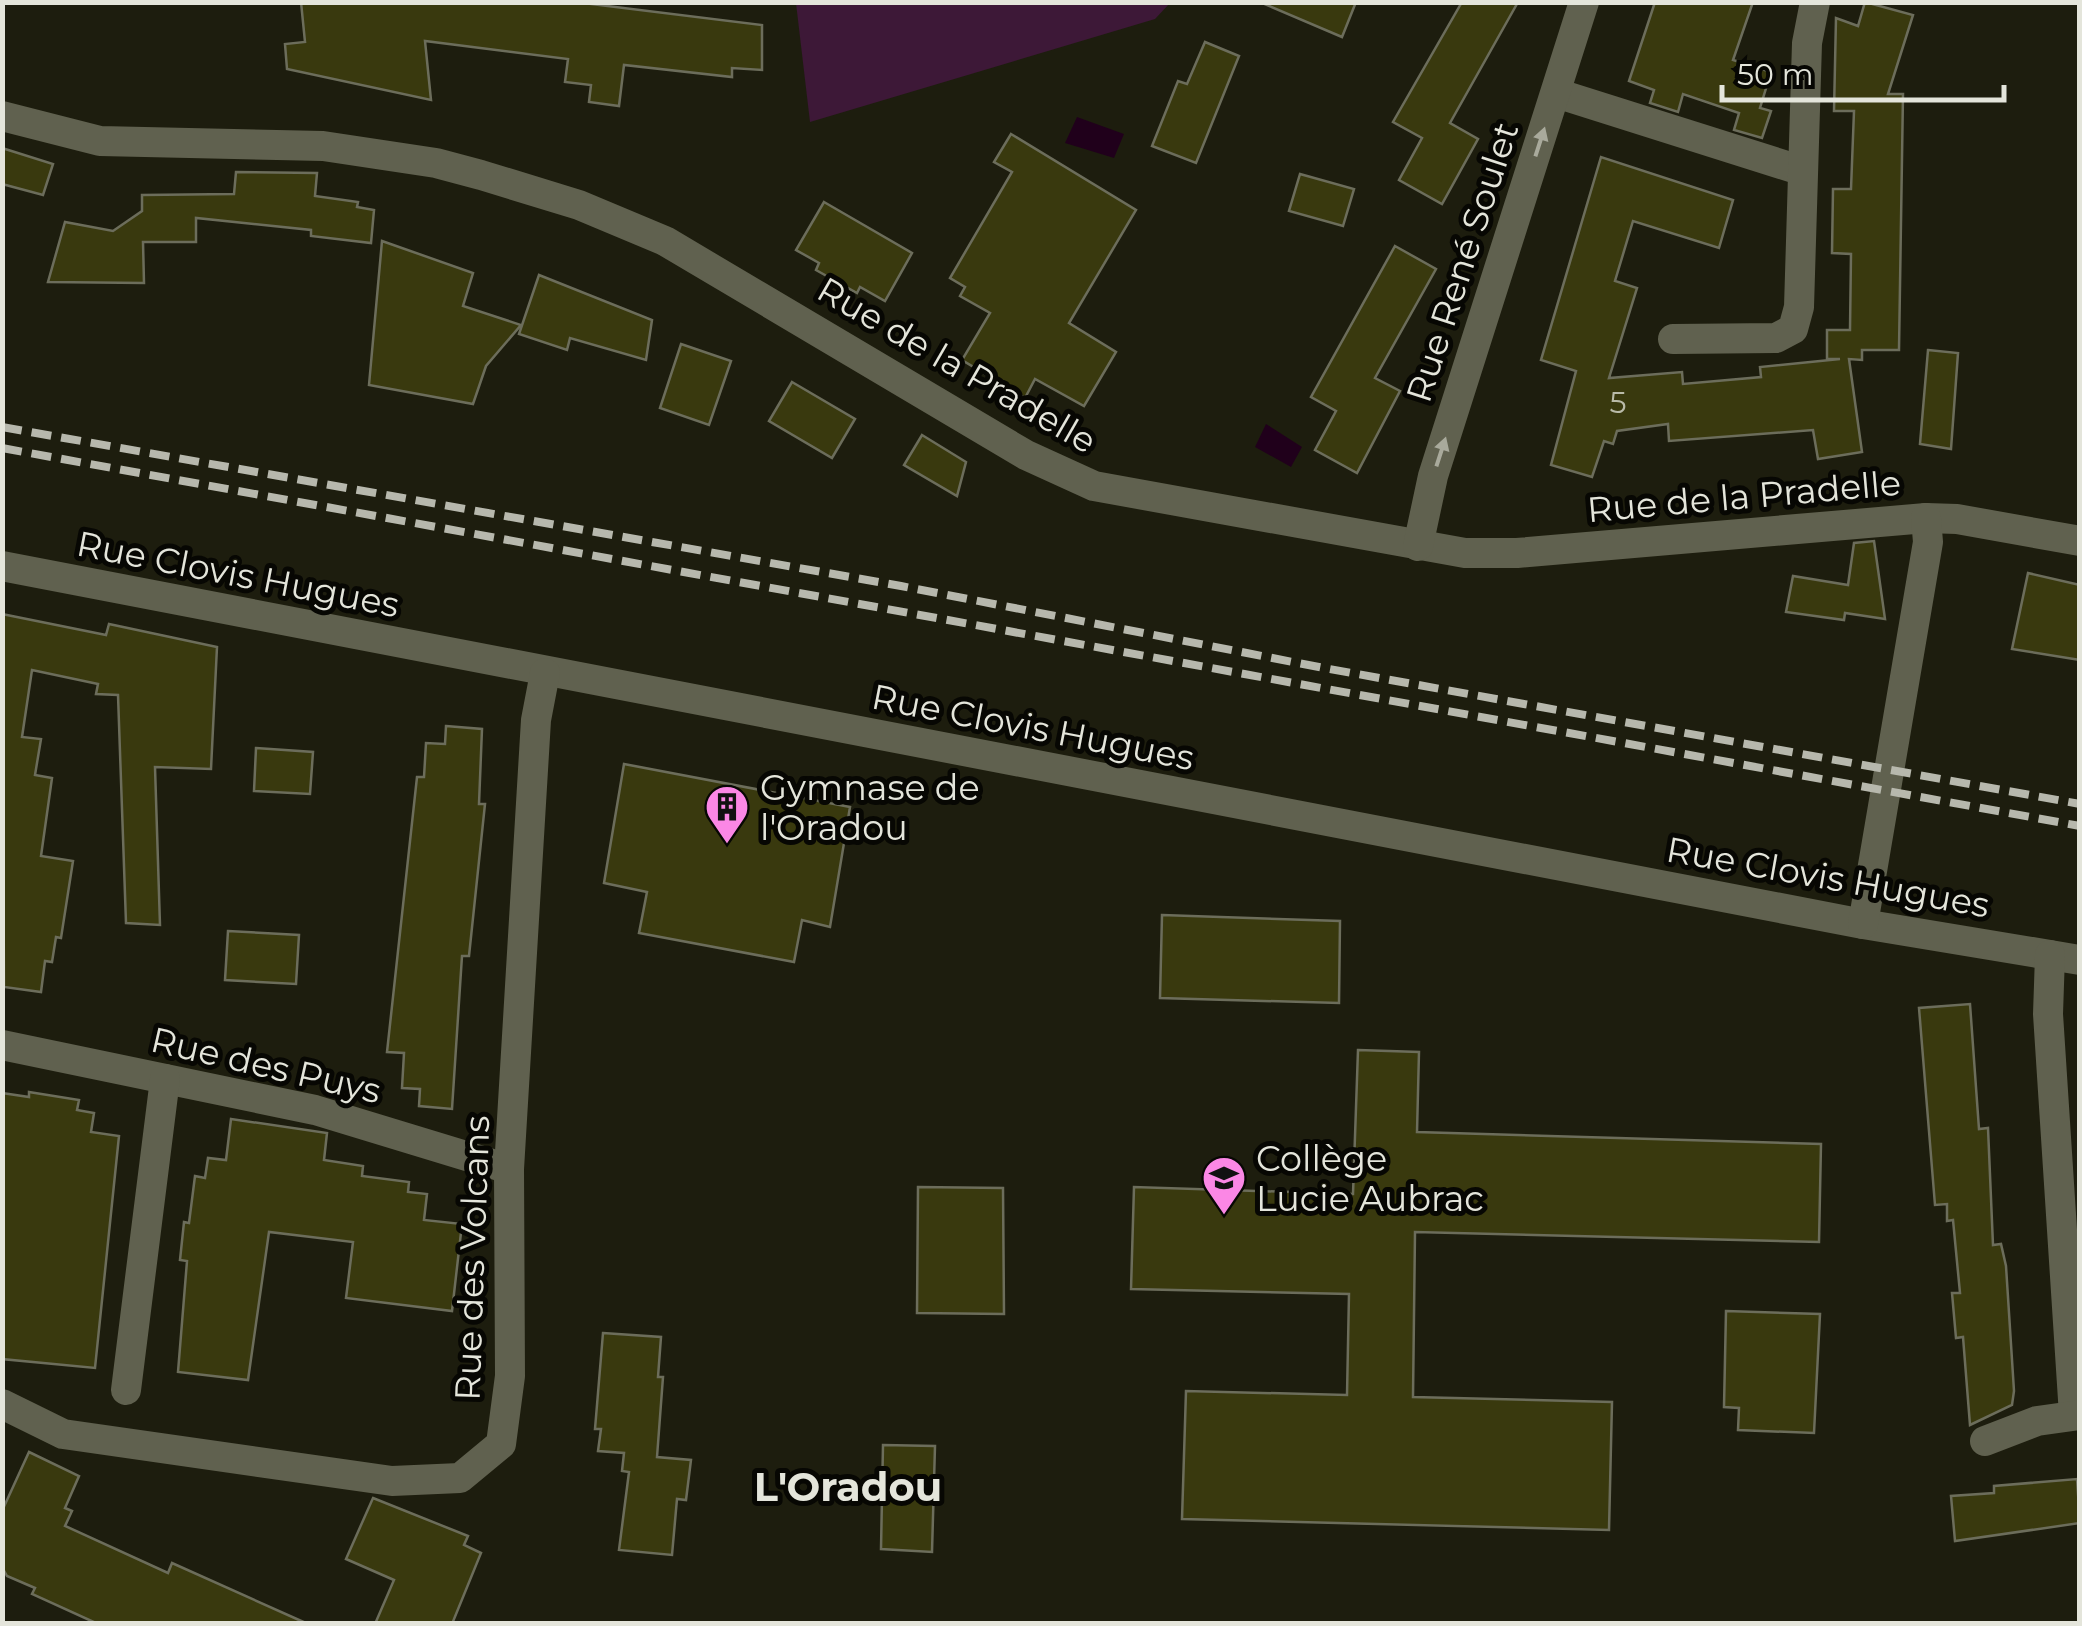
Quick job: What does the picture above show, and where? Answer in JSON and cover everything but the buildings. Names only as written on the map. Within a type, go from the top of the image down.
[{"type":"street","name":"Rue René Soulet","points":[[1418,546],[1433,476],[1584,2]]},
{"type":"street","points":[[1672,339],[1776,338],[1793,329],[1800,307],[1807,43],[1815,2]]},
{"type":"street","points":[[1556,93],[1803,171]]},
{"type":"street","name":"Rue de la Pradelle","points":[[2,116],[100,141],[323,146],[436,163],[530,190],[665,241],[1058,472],[1139,498],[1465,554],[1517,553],[1926,518],[1957,519],[2080,541]]},
{"type":"street","points":[[1864,924],[1925,560],[1926,518]]},
{"type":"street","name":"Rue Clovis Hugues","points":[[2,566],[1864,924],[2065,958],[2048,1014],[2077,1415],[2037,1421],[1984,1441]]},
{"type":"street","name":"Rue des Volcans","points":[[2,1404],[63,1434],[392,1482],[460,1478],[501,1444],[510,1376],[509,1169],[536,720],[545,673]]},
{"type":"street","name":"Rue des Puys","points":[[2,1045],[315,1110],[509,1169]]},
{"type":"street","points":[[126,1390],[165,1079]]},
{"type":"shaded area","points":[[796,2],[1170,3],[1155,19],[810,122]]},
{"type":"shaded area","points":[[1077,117],[1124,134],[1114,158],[1065,143]]},
{"type":"shaded area","points":[[1266,424],[1302,447],[1291,467],[1255,447]]},
{"type":"railway","points":[[2,427],[901,586],[1324,668],[2080,804]]},
{"type":"railway","points":[[2,448],[2080,826]]},
{"type":"place","name":"Gymnase de l'Oradou","points":[[727,845]]},
{"type":"place","name":"Collège Lucie Aubrac","points":[[1224,1216]]},
{"type":"district","name":"L'Oradou","points":[[848,1486]]}]
